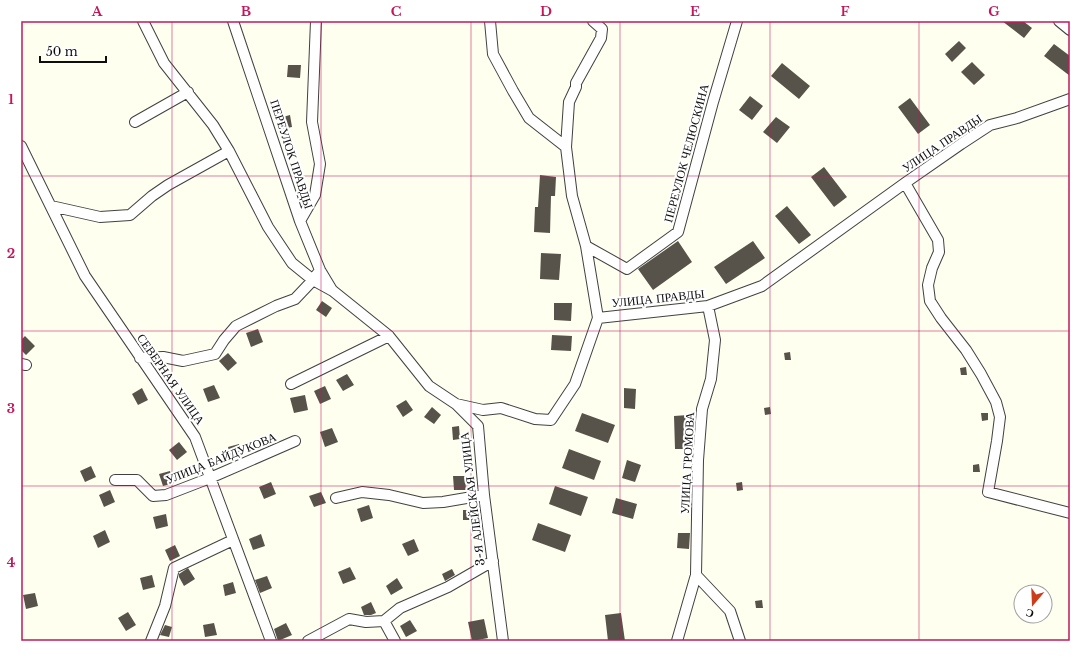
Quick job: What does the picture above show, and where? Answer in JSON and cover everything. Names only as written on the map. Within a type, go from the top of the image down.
[{"type":"street","points":[[143,21],[164,63],[214,125],[272,233],[292,262],[313,280],[333,291],[389,336],[428,386],[456,404],[482,410],[501,408],[535,419],[551,420],[575,384],[598,318]]},
{"type":"street","name":"ПЕРЕУЛОК ПРАВДЫ","points":[[233,21],[300,221],[320,270],[333,291]]},
{"type":"street","points":[[300,221],[315,195],[320,164],[312,122],[316,21]]},
{"type":"street","points":[[490,21],[493,54],[529,118],[566,147]]},
{"type":"street","name":"УЛИЦА ПРАВДЫ","points":[[593,21],[602,29],[601,38],[576,83],[576,87],[569,102],[566,147],[572,196],[586,246],[598,318],[708,306],[762,286],[905,183],[961,144],[990,126],[1070,99]]},
{"type":"street","name":"ПЕРЕУЛОК ЧЕЛЮСКИНА","points":[[586,246],[627,269],[678,232],[713,102],[737,21]]},
{"type":"street","points":[[1059,21],[1070,30]]},
{"type":"street","points":[[135,122],[188,92]]},
{"type":"street","name":"СЕВЕРНАЯ УЛИЦА","points":[[21,146],[85,276],[195,437],[271,641]]},
{"type":"street","points":[[51,206],[100,218],[130,215],[152,196],[168,185],[229,151]]},
{"type":"street","points":[[905,183],[938,240],[939,252],[932,268],[928,286],[930,301],[941,318],[966,350],[996,402],[1000,417],[988,492],[1070,513]]},
{"type":"street","points":[[140,358],[163,357],[182,361],[216,354],[224,340],[236,326],[276,306],[295,299],[313,280],[320,270]]},
{"type":"street","name":"УЛИЦА ГРОМОВА","points":[[677,641],[696,575],[698,460],[702,409],[711,379],[715,340],[708,306]]},
{"type":"street","points":[[291,384],[389,336]]},
{"type":"street","name":"3-Я АЛЕЙСКАЯ УЛИЦА","points":[[456,404],[478,426],[484,495],[503,641]]},
{"type":"street","name":"УЛИЦА БАЙДУКОВА","points":[[115,480],[136,480],[153,496],[166,495],[210,478],[295,441]]},
{"type":"street","points":[[336,498],[362,492],[389,495],[423,503],[443,502],[484,495]]},
{"type":"street","points":[[151,641],[165,606],[174,568],[233,540]]},
{"type":"street","points":[[308,641],[349,619],[366,622],[384,621],[400,608],[448,587],[493,561]]},
{"type":"street","points":[[696,575],[730,611],[740,641]]},
{"type":"street","points":[[384,621],[395,641]]},
{"type":"building","points":[[1002,21],[1023,21],[1032,28],[1024,38]]},
{"type":"building","points":[[959,41],[966,48],[952,62],[945,54]]},
{"type":"building","points":[[1054,44],[1070,56],[1070,76],[1044,56]]},
{"type":"building","points":[[972,62],[985,75],[974,85],[961,72]]},
{"type":"building","points":[[782,63],[810,86],[799,99],[771,76]]},
{"type":"building","points":[[288,65],[301,65],[300,78],[287,77]]},
{"type":"building","points":[[750,96],[763,106],[752,120],[739,110]]},
{"type":"building","points":[[910,98],[930,125],[918,134],[898,107]]},
{"type":"building","points":[[290,115],[292,127],[281,129],[279,118]]},
{"type":"building","points":[[776,117],[790,127],[777,143],[763,132]]},
{"type":"building","points":[[824,167],[847,197],[834,207],[811,177]]},
{"type":"building","points":[[540,175],[556,177],[555,196],[551,196],[550,233],[534,232],[535,207],[538,207]]},
{"type":"building","points":[[787,206],[811,235],[799,244],[775,216]]},
{"type":"building","points":[[678,241],[692,262],[653,290],[638,269]]},
{"type":"building","points":[[753,241],[765,258],[726,284],[714,267]]},
{"type":"building","points":[[541,253],[561,254],[559,280],[540,279]]},
{"type":"building","points":[[322,301],[332,308],[326,317],[316,310]]},
{"type":"building","points":[[554,303],[572,303],[571,321],[554,320]]},
{"type":"building","points":[[258,329],[263,342],[251,347],[246,333]]},
{"type":"building","points":[[552,335],[572,336],[571,351],[551,350]]},
{"type":"building","points":[[25,336],[35,346],[26,355],[21,350],[21,340]]},
{"type":"building","points":[[790,352],[791,360],[785,360],[784,353]]},
{"type":"building","points":[[228,353],[237,363],[228,371],[219,361]]},
{"type":"building","points":[[966,367],[967,375],[961,375],[960,368]]},
{"type":"building","points":[[347,374],[354,385],[343,391],[336,380]]},
{"type":"building","points":[[214,385],[220,398],[208,402],[203,389]]},
{"type":"building","points":[[325,386],[331,399],[320,404],[314,391]]},
{"type":"building","points":[[142,388],[148,400],[138,405],[132,394]]},
{"type":"building","points":[[624,388],[636,389],[635,409],[624,408]]},
{"type":"building","points":[[305,395],[308,410],[294,413],[290,398]]},
{"type":"building","points":[[406,400],[413,410],[403,417],[396,406]]},
{"type":"building","points":[[432,407],[441,415],[434,424],[424,417]]},
{"type":"building","points":[[770,407],[771,414],[765,415],[764,408]]},
{"type":"building","points":[[582,413],[615,425],[608,443],[575,431]]},
{"type":"building","points":[[981,413],[988,413],[988,420],[982,421]]},
{"type":"building","points":[[688,415],[688,449],[675,449],[674,416]]},
{"type":"building","points":[[459,426],[460,439],[453,440],[452,427]]},
{"type":"building","points":[[332,428],[338,442],[325,447],[320,432]]},
{"type":"building","points":[[179,442],[187,452],[177,460],[169,450]]},
{"type":"building","points":[[239,444],[242,456],[231,459],[228,447]]},
{"type":"building","points":[[569,449],[601,461],[594,480],[562,468]]},
{"type":"building","points":[[627,460],[641,465],[635,482],[622,478]]},
{"type":"building","points":[[979,464],[980,472],[973,472],[973,465]]},
{"type":"building","points":[[91,466],[96,477],[85,482],[80,471]]},
{"type":"building","points":[[170,471],[174,483],[163,486],[159,474]]},
{"type":"building","points":[[453,476],[465,476],[466,490],[454,490]]},
{"type":"building","points":[[271,482],[276,494],[264,499],[259,487]]},
{"type":"building","points":[[742,482],[743,490],[737,491],[736,483]]},
{"type":"building","points":[[555,486],[588,497],[581,516],[549,504]]},
{"type":"building","points":[[110,490],[115,502],[104,507],[99,495]]},
{"type":"building","points":[[321,492],[326,503],[314,507],[309,496]]},
{"type":"building","points":[[616,498],[637,504],[633,519],[612,513]]},
{"type":"building","points":[[369,505],[373,518],[361,522],[357,509]]},
{"type":"building","points":[[463,510],[474,510],[474,520],[463,520]]},
{"type":"building","points":[[166,514],[168,526],[156,529],[153,517]]},
{"type":"building","points":[[538,523],[571,535],[565,552],[532,540]]},
{"type":"building","points":[[105,530],[110,542],[98,548],[93,536]]},
{"type":"building","points":[[678,533],[690,533],[689,549],[677,548]]},
{"type":"building","points":[[261,534],[265,546],[253,550],[249,539]]},
{"type":"building","points":[[414,539],[419,551],[408,556],[402,544]]},
{"type":"building","points":[[175,545],[180,556],[170,561],[165,550]]},
{"type":"building","points":[[350,567],[356,579],[343,584],[338,572]]},
{"type":"building","points":[[188,568],[195,579],[184,586],[179,574]]},
{"type":"building","points":[[452,569],[455,575],[445,581],[442,574]]},
{"type":"building","points":[[152,575],[155,587],[143,590],[140,578]]},
{"type":"building","points":[[267,576],[272,588],[260,593],[255,580]]},
{"type":"building","points":[[397,578],[403,588],[391,595],[386,586]]},
{"type":"building","points":[[233,582],[236,593],[225,596],[223,585]]},
{"type":"building","points":[[35,593],[38,606],[26,609],[23,595]]},
{"type":"building","points":[[762,600],[763,608],[756,608],[755,601]]},
{"type":"building","points":[[371,602],[376,613],[364,615],[361,607]]},
{"type":"building","points":[[128,612],[136,625],[126,631],[118,618]]},
{"type":"building","points":[[621,613],[625,641],[608,641],[605,615]]},
{"type":"building","points":[[484,619],[488,638],[472,641],[468,622]]},
{"type":"building","points":[[410,620],[417,631],[406,637],[400,626]]},
{"type":"building","points":[[214,623],[217,635],[205,637],[203,625]]},
{"type":"building","points":[[286,623],[292,635],[278,641],[274,629]]},
{"type":"building","points":[[165,625],[172,627],[169,637],[160,635]]}]
